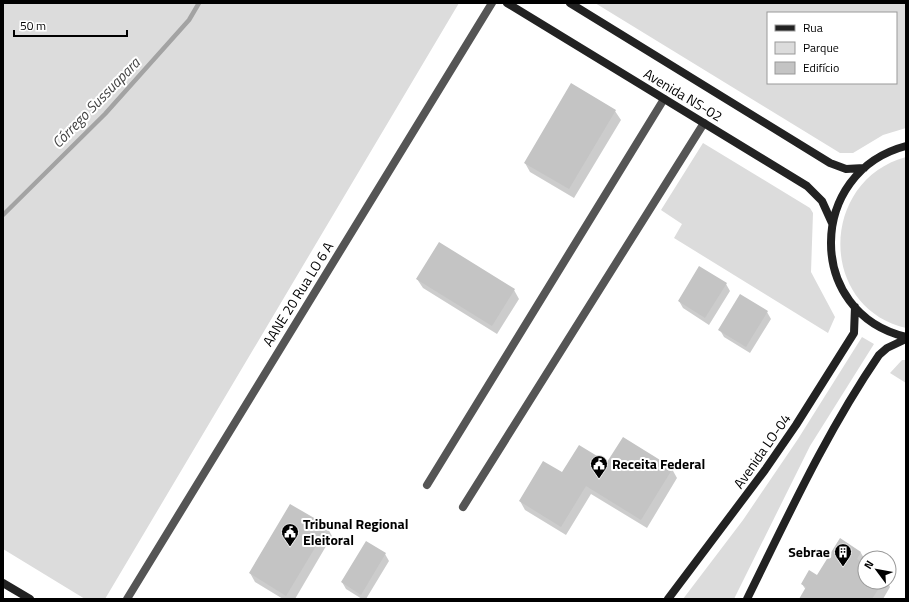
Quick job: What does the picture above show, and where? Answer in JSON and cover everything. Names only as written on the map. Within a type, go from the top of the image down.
[{"type":"street","name":"AANE 20 Rua LO 6 A","points":[[127,599],[492,3]]},
{"type":"street","name":"Avenida NS-02","points":[[507,3],[807,186],[822,201],[832,223]]},
{"type":"street","name":"Avenida NS-02","points":[[570,3],[830,163],[846,169],[864,168]]},
{"type":"street","points":[[427,484],[664,99]]},
{"type":"street","points":[[463,507],[704,123]]},
{"type":"street","name":"Avenida NS-02","points":[[906,146],[885,154],[864,168],[844,193],[836,209],[832,223],[830,245],[833,266],[841,286],[855,307],[877,325],[906,338]]},
{"type":"street","name":"Avenida LO-04","points":[[668,599],[769,464],[796,425],[854,333],[855,307]]},
{"type":"street","points":[[747,599],[818,458],[848,404],[879,355],[906,338]]},
{"type":"street","points":[[3,583],[30,599]]},
{"type":"green space","points":[[3,3],[459,3],[105,599],[85,599],[3,549]]},
{"type":"green space","points":[[595,3],[906,3],[906,128],[883,135],[853,153],[840,153]]},
{"type":"green space","points":[[703,143],[810,208],[813,213],[811,272],[835,317],[828,333],[674,238],[682,224],[661,210]]},
{"type":"green space","points":[[906,157],[906,328],[877,316],[856,296],[844,271],[840,243],[845,216],[857,190],[878,170]]},
{"type":"green space","points":[[862,337],[874,344],[810,446],[734,599],[683,599],[743,520],[798,439]]},
{"type":"green space","points":[[902,360],[906,360],[906,383],[890,373]]},
{"type":"building","points":[[571,83],[616,110],[569,189],[524,163]]},
{"type":"building","points":[[439,242],[515,289],[492,326],[416,279]]},
{"type":"building","points":[[699,266],[727,283],[705,318],[678,301]]},
{"type":"building","points":[[740,294],[768,311],[746,347],[718,330]]},
{"type":"building","name":"Receita Federal","points":[[623,437],[673,468],[641,520],[586,486],[561,527],[519,501],[543,461],[562,472],[579,445],[607,462]]},
{"type":"building","name":"Tribunal Regional Eleitoral","points":[[290,504],[328,526],[286,596],[249,573]]},
{"type":"building","name":"Sebrae","points":[[840,538],[858,550],[857,590],[878,590],[872,599],[799,599],[806,587],[801,584],[809,570],[817,575]]},
{"type":"building","points":[[366,541],[386,553],[361,595],[341,582]]},
{"type":"waterway","name":"Córrego Sussuapara","points":[[3,215],[105,114],[189,20],[199,3]]},
{"type":"place","name":"Receita Federal","points":[[599,479]]},
{"type":"place","name":"Tribunal Regional Eleitoral","points":[[290,547]]},
{"type":"place","name":"Sebrae","points":[[843,567]]}]
